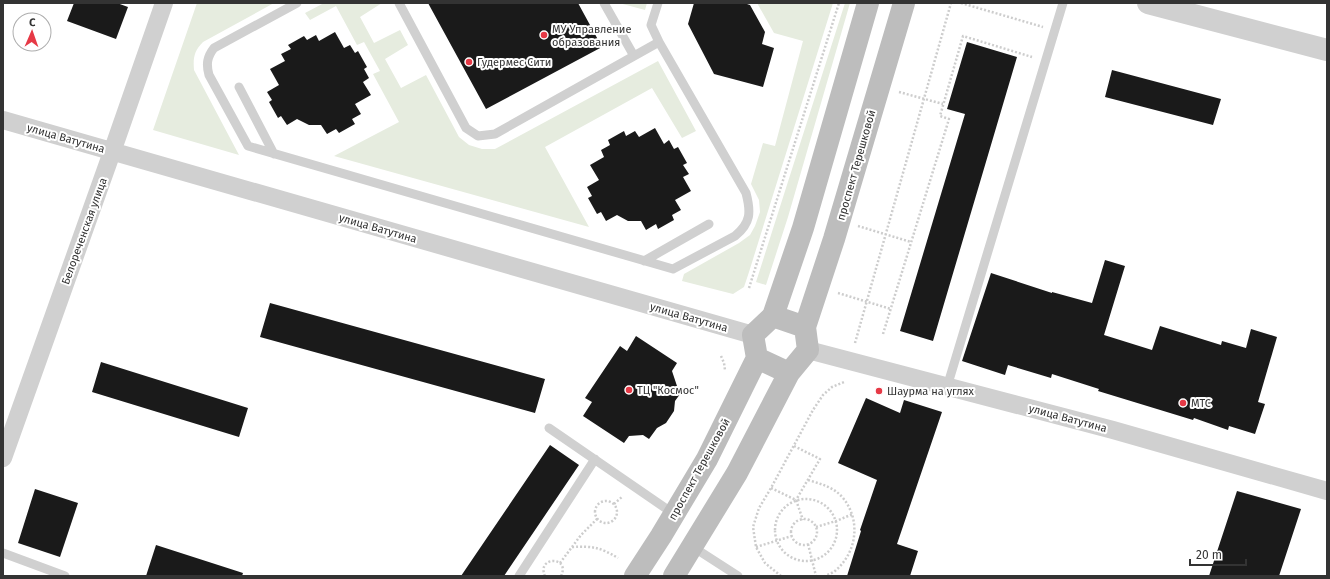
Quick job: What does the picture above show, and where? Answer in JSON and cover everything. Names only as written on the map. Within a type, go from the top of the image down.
[{"type":"main road","points":[[789,373],[757,358],[753,335],[772,316],[803,228],[868,3]]},
{"type":"main road","name":"проспект Терешковой","points":[[805,327],[834,239],[904,3]]},
{"type":"main road","points":[[674,576],[738,473],[789,373],[808,350],[805,327],[772,316]]},
{"type":"main road","name":"проспект Терешковой","points":[[635,576],[707,458],[757,358]]},
{"type":"street","name":"Белореченская улица","points":[[3,458],[10,412],[112,152],[164,3]]},
{"type":"street","points":[[1148,3],[1327,50]]},
{"type":"street","name":"улица Ватутина","points":[[3,120],[753,335]]},
{"type":"street","name":"улица Ватутина","points":[[808,350],[1113,430],[1327,490]]},
{"type":"lane","points":[[297,3],[214,48],[208,56],[206,66],[209,75],[248,146],[673,269],[735,236],[742,230],[748,220],[749,206],[746,193],[659,42],[651,25],[658,3]]},
{"type":"lane","points":[[399,3],[466,128],[478,136],[495,134],[659,42]]},
{"type":"lane","points":[[604,3],[634,56]]},
{"type":"lane","points":[[947,387],[1063,3]]},
{"type":"lane","points":[[239,87],[274,154]]},
{"type":"lane","points":[[644,260],[709,224]]},
{"type":"lane","points":[[549,428],[674,514]]},
{"type":"lane","points":[[519,576],[595,459]]},
{"type":"lane","points":[[692,547],[738,576]]},
{"type":"lane","points":[[3,553],[65,576]]},
{"type":"path","points":[[749,288],[839,3]]},
{"type":"path","points":[[854,346],[951,3]]},
{"type":"path","points":[[960,3],[1044,28],[1046,21]]},
{"type":"path","points":[[883,334],[949,119],[940,116],[963,36],[1035,58]]},
{"type":"path","points":[[898,91],[943,104]]},
{"type":"path","points":[[858,226],[911,242]]},
{"type":"path","points":[[838,293],[891,309]]},
{"type":"path","points":[[721,356],[725,370]]},
{"type":"path","points":[[781,576],[765,564],[756,547],[753,527],[758,508],[771,488],[812,410],[823,395],[832,387],[844,382]]},
{"type":"path","points":[[794,446],[820,459],[796,500]]},
{"type":"path","points":[[808,480],[827,485],[843,498],[853,514],[855,535],[849,555],[836,571],[825,576]]},
{"type":"path","points":[[771,488],[796,500],[802,520]]},
{"type":"path","points":[[808,499],[820,502],[830,510],[836,521],[837,534],[833,546],[824,556],[812,561],[801,561],[790,557],[781,550],[776,540],[774,528],[778,516],[785,506],[796,500],[808,499]]},
{"type":"path","points":[[605,500],[614,504],[618,512],[614,520],[604,523],[597,519],[595,510],[600,502],[605,500]]},
{"type":"path","points":[[816,527],[853,514]]},
{"type":"path","points":[[560,563],[571,547],[597,519]]},
{"type":"path","points":[[802,520],[813,522],[816,527],[817,531],[815,539],[808,544],[798,543],[792,536],[794,525],[802,520]]},
{"type":"path","points":[[756,547],[792,536]]},
{"type":"path","points":[[808,544],[816,576]]},
{"type":"path","points":[[571,547],[594,547],[606,551],[618,558]]},
{"type":"path","points":[[545,576],[543,570],[547,563],[553,561],[560,563]]},
{"type":"path","points":[[560,563],[563,570],[561,576]]},
{"type":"shaded area","points":[[197,3],[274,3],[203,42],[195,55],[194,70],[239,155],[153,130]]},
{"type":"shaded area","points":[[324,3],[382,3],[360,17],[374,43],[400,30],[408,45],[385,59],[401,88],[426,75],[459,137],[469,145],[482,149],[495,149],[658,61],[696,131],[682,138],[652,88],[545,147],[589,227],[334,156],[399,122],[373,74],[380,71],[364,42],[357,45],[336,6],[310,20],[305,13]]},
{"type":"shaded area","points":[[619,3],[647,3],[645,10]]},
{"type":"shaded area","points":[[757,3],[833,3],[744,287],[733,294],[682,281],[684,274],[739,243],[750,235],[760,212],[759,200],[751,184],[763,143],[775,146],[803,41],[774,33]]},
{"type":"shaded area","points":[[845,3],[850,3],[788,217],[766,285],[756,282]]},
{"type":"building","points":[[74,3],[117,3],[128,7],[116,39],[67,21]]},
{"type":"building","points":[[428,3],[578,3],[602,47],[486,109]]},
{"type":"building","points":[[694,3],[744,3],[750,5],[765,32],[762,44],[774,48],[763,87],[714,74],[688,24]]},
{"type":"building","points":[[335,32],[344,48],[350,45],[355,53],[358,51],[367,67],[364,69],[369,78],[363,82],[371,95],[355,104],[361,114],[352,119],[355,124],[339,133],[336,129],[327,134],[321,125],[309,125],[297,119],[287,125],[281,116],[278,118],[269,102],[272,100],[267,92],[279,85],[270,69],[285,61],[281,54],[291,49],[288,45],[304,36],[307,40],[316,35],[319,41]]},
{"type":"building","points":[[967,42],[1017,57],[933,341],[900,331],[965,114],[947,109]]},
{"type":"building","points":[[1112,70],[1221,99],[1213,125],[1105,97]]},
{"type":"building","points":[[655,128],[664,144],[669,140],[674,149],[678,147],[687,163],[683,165],[689,174],[683,177],[691,191],[675,200],[681,210],[672,215],[674,220],[658,229],[656,224],[646,230],[641,221],[628,221],[617,215],[606,221],[601,212],[597,214],[588,198],[592,196],[587,187],[599,180],[590,165],[604,157],[601,150],[610,145],[608,140],[624,131],[626,136],[635,131],[639,137]]},
{"type":"building","points":[[1105,260],[1125,266],[1104,335],[1152,350],[1160,326],[1221,345],[1222,341],[1246,348],[1251,329],[1277,337],[1258,402],[1265,404],[1255,434],[1229,426],[1228,430],[1194,418],[1193,420],[1098,391],[1099,389],[1052,374],[1051,378],[1008,365],[1005,375],[962,361],[991,273],[1052,293],[1092,303]]},
{"type":"building","points":[[270,303],[545,379],[535,413],[260,337]]},
{"type":"building","points":[[636,336],[677,363],[672,371],[677,386],[683,390],[675,401],[674,411],[666,423],[657,428],[649,439],[643,435],[629,436],[624,443],[583,416],[592,402],[585,398],[620,346],[627,351]]},
{"type":"building","points":[[101,362],[248,408],[239,437],[92,392]]},
{"type":"building","points":[[866,398],[900,413],[904,400],[942,412],[897,544],[918,551],[910,576],[847,576],[861,531],[860,530],[877,480],[838,463]]},
{"type":"building","points":[[550,445],[579,465],[504,576],[461,576]]},
{"type":"building","points":[[35,489],[78,503],[60,557],[18,543]]},
{"type":"building","points":[[1237,491],[1301,509],[1279,576],[1209,576]]},
{"type":"building","points":[[156,545],[243,573],[242,576],[146,576]]},
{"type":"place","name":"МУ Управление образования","points":[[544,35]]},
{"type":"place","name":"Гудермес Сити","points":[[469,62]]},
{"type":"place","name":"ТЦ \"Космос\"","points":[[629,390]]},
{"type":"place","name":"Шаурма на углях","points":[[879,391]]},
{"type":"place","name":"МТС","points":[[1183,403]]}]
